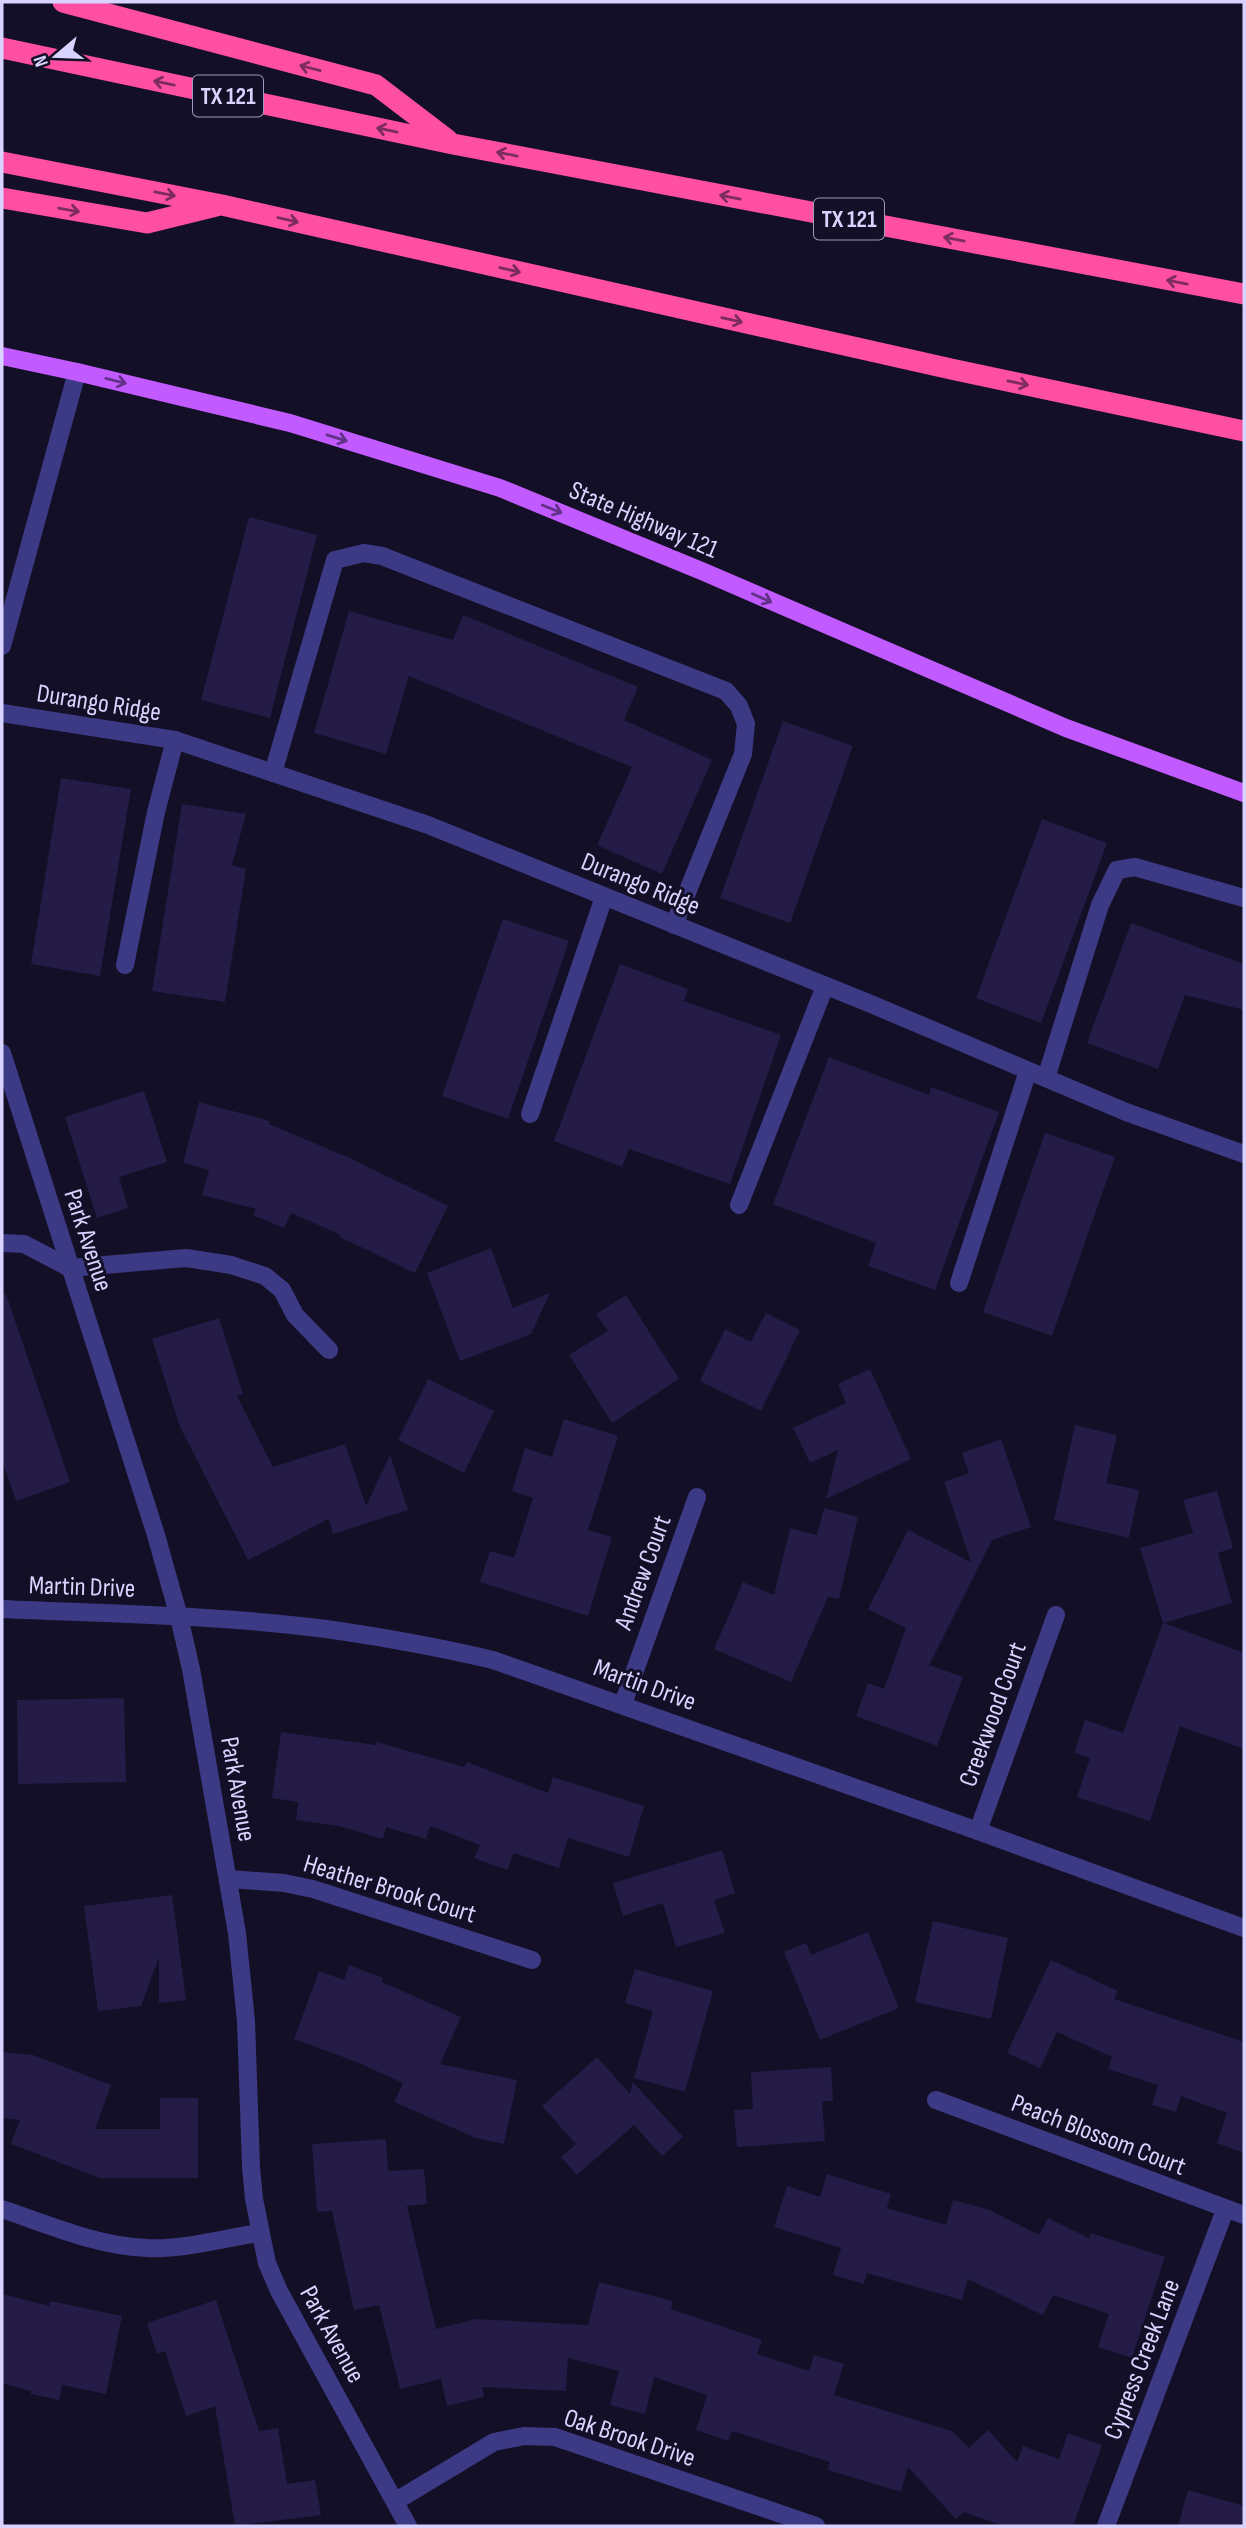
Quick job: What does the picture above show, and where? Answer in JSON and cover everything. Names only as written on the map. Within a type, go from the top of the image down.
[{"type":"highway","points":[[63,2],[376,85],[453,144]]},
{"type":"highway","name":"TX 121","points":[[2,48],[453,144],[1244,294]]},
{"type":"highway","points":[[2,162],[222,205],[951,369],[1244,431]]},
{"type":"highway","points":[[2,198],[147,223],[222,205]]},
{"type":"main road","name":"State Highway 121","points":[[2,356],[290,423],[500,488],[704,572],[1066,729],[1244,793]]},
{"type":"street","points":[[2,646],[77,372]]},
{"type":"street","points":[[273,773],[335,560],[365,552],[382,555],[726,691],[739,706],[746,724],[743,754],[674,925]]},
{"type":"street","name":"Durango Ridge","points":[[2,713],[175,740],[428,825],[1126,1112],[1244,1154]]},
{"type":"street","points":[[125,965],[156,812],[175,740]]},
{"type":"street","points":[[1046,1079],[1100,905],[1117,870],[1135,867],[1244,898]]},
{"type":"street","points":[[530,1114],[604,897]]},
{"type":"street","points":[[739,1205],[825,986]]},
{"type":"street","name":"Park Avenue","points":[[2,1053],[156,1535],[179,1617],[229,1880],[246,2021],[251,2167],[259,2233],[267,2263],[279,2291],[408,2526]]},
{"type":"street","points":[[959,1283],[1028,1071]]},
{"type":"street","points":[[2,1243],[24,1244],[70,1268],[186,1258],[231,1265],[265,1276],[282,1290],[295,1315],[329,1350]]},
{"type":"street","name":"Andrew Court","points":[[623,1704],[697,1497]]},
{"type":"street","name":"Martin Drive","points":[[2,1609],[179,1617],[325,1629],[439,1647],[493,1660],[623,1704],[1244,1928]]},
{"type":"street","name":"Creekwood Court","points":[[978,1831],[1056,1615]]},
{"type":"street","name":"Heather Brook Court","points":[[229,1880],[284,1883],[313,1889],[532,1960]]},
{"type":"street","name":"Peach Blossom Court","points":[[936,2100],[1244,2216]]},
{"type":"street","points":[[2,2209],[95,2240],[150,2248],[259,2233]]},
{"type":"street","name":"Cypress Creek Lane","points":[[1106,2526],[1224,2210]]},
{"type":"street","name":"Oak Brook Drive","points":[[396,2501],[494,2442],[524,2436],[555,2437],[816,2526]]},
{"type":"building","points":[[249,517],[317,535],[270,718],[201,700]]},
{"type":"building","points":[[349,611],[453,640],[463,615],[638,687],[624,720],[712,760],[662,874],[597,845],[632,767],[409,676],[386,754],[314,733]]},
{"type":"building","points":[[783,721],[853,746],[790,923],[720,898]]},
{"type":"building","points":[[61,778],[131,789],[100,976],[31,964]]},
{"type":"building","points":[[182,804],[246,814],[232,865],[246,869],[225,1002],[152,991]]},
{"type":"building","points":[[1042,819],[1107,843],[1041,1023],[976,998]]},
{"type":"building","points":[[503,919],[569,941],[508,1119],[442,1096]]},
{"type":"building","points":[[1131,923],[1244,964],[1244,1010],[1185,995],[1158,1069],[1087,1043]]},
{"type":"building","points":[[620,964],[688,989],[684,1001],[781,1035],[730,1184],[629,1149],[622,1167],[554,1141]]},
{"type":"building","points":[[829,1057],[929,1095],[931,1087],[999,1112],[935,1290],[868,1266],[876,1243],[773,1204]]},
{"type":"building","points":[[144,1091],[167,1162],[119,1177],[128,1208],[97,1218],[65,1117]]},
{"type":"building","points":[[199,1102],[270,1121],[269,1124],[352,1159],[448,1206],[415,1273],[291,1213],[284,1228],[253,1215],[256,1209],[202,1195],[209,1170],[183,1163]]},
{"type":"building","points":[[1045,1133],[1115,1157],[1052,1336],[983,1312]]},
{"type":"building","points":[[491,1248],[513,1308],[550,1293],[531,1334],[460,1361],[427,1273]]},
{"type":"building","points":[[6,1294],[70,1482],[16,1501],[2,1460],[2,1295]]},
{"type":"building","points":[[626,1295],[679,1379],[612,1423],[569,1355],[608,1331],[596,1314]]},
{"type":"building","points":[[766,1313],[800,1330],[761,1411],[700,1381],[725,1329],[751,1342]]},
{"type":"building","points":[[219,1318],[243,1394],[237,1396],[273,1467],[345,1444],[366,1506],[390,1455],[408,1510],[333,1534],[329,1519],[248,1560],[180,1427],[152,1339]]},
{"type":"building","points":[[870,1369],[911,1459],[826,1499],[838,1450],[810,1463],[793,1428],[846,1403],[838,1384]]},
{"type":"building","points":[[428,1379],[494,1411],[464,1473],[398,1440]]},
{"type":"building","points":[[564,1419],[618,1436],[588,1530],[612,1537],[588,1616],[480,1582],[490,1551],[514,1558],[533,1498],[512,1491],[525,1448],[552,1457]]},
{"type":"building","points":[[1075,1425],[1117,1435],[1106,1483],[1139,1490],[1129,1538],[1054,1520]]},
{"type":"building","points":[[1001,1439],[1031,1527],[992,1540],[929,1665],[963,1677],[937,1746],[856,1716],[868,1683],[884,1689],[906,1628],[868,1609],[908,1530],[971,1562],[944,1482],[969,1473],[962,1453]]},
{"type":"building","points":[[1217,1491],[1233,1548],[1218,1553],[1232,1603],[1164,1623],[1244,1653],[1244,1749],[1180,1726],[1150,1821],[1077,1797],[1090,1758],[1074,1753],[1085,1720],[1123,1733],[1163,1623],[1140,1548],[1193,1533],[1183,1500]]},
{"type":"building","points":[[824,1508],[858,1517],[839,1599],[828,1597],[791,1682],[714,1649],[743,1582],[774,1595],[790,1528],[817,1535]]},
{"type":"building","points":[[124,1698],[126,1782],[18,1784],[17,1700]]},
{"type":"building","points":[[281,1732],[376,1745],[377,1742],[464,1767],[467,1762],[548,1793],[553,1777],[644,1806],[629,1857],[568,1838],[559,1868],[514,1853],[507,1870],[474,1858],[480,1845],[430,1826],[426,1839],[386,1827],[383,1839],[339,1826],[296,1820],[298,1802],[272,1798]]},
{"type":"building","points":[[722,1850],[735,1893],[714,1900],[725,1933],[676,1947],[663,1903],[623,1916],[613,1883]]},
{"type":"building","points":[[172,1895],[186,2000],[159,2003],[159,1957],[141,2006],[98,2011],[84,1906]]},
{"type":"building","points":[[933,1921],[1008,1938],[991,2019],[915,2002]]},
{"type":"building","points":[[868,1932],[899,2008],[820,2040],[784,1952],[806,1943],[811,1955]]},
{"type":"building","points":[[1051,1960],[1118,1991],[1114,1999],[1244,2042],[1244,2153],[1217,2143],[1227,2113],[1181,2096],[1176,2112],[1152,2105],[1158,2085],[1108,2069],[1112,2057],[1057,2032],[1040,2068],[1007,2053]]},
{"type":"building","points":[[349,1965],[383,1978],[382,1982],[461,2017],[440,2064],[517,2080],[504,2144],[476,2138],[394,2102],[403,2083],[294,2039],[319,1971],[344,1980]]},
{"type":"building","points":[[635,1969],[713,1991],[685,2092],[634,2078],[653,2011],[625,2003]]},
{"type":"building","points":[[2,2052],[33,2055],[111,2085],[95,2129],[160,2129],[160,2098],[198,2098],[198,2178],[100,2178],[11,2144],[20,2120],[2,2118]]},
{"type":"building","points":[[597,2057],[630,2094],[633,2082],[683,2137],[662,2156],[634,2125],[577,2175],[561,2157],[576,2144],[542,2106]]},
{"type":"building","points":[[831,2067],[833,2101],[822,2101],[825,2141],[737,2147],[734,2110],[753,2109],[751,2072]]},
{"type":"building","points":[[386,2139],[388,2171],[424,2169],[427,2204],[407,2206],[436,2329],[476,2319],[588,2325],[599,2282],[673,2301],[671,2309],[762,2340],[757,2354],[809,2371],[814,2355],[844,2364],[834,2395],[952,2431],[969,2448],[988,2430],[1017,2462],[1023,2446],[1059,2459],[1068,2433],[1102,2445],[1073,2526],[1003,2526],[964,2512],[956,2519],[908,2467],[901,2492],[828,2470],[830,2462],[732,2431],[728,2441],[696,2430],[707,2395],[654,2377],[645,2414],[610,2405],[619,2371],[568,2358],[566,2391],[482,2387],[484,2397],[447,2406],[441,2379],[400,2389],[379,2305],[354,2310],[332,2211],[317,2212],[312,2144]]},
{"type":"building","points":[[827,2174],[891,2194],[887,2208],[946,2225],[953,2200],[987,2209],[1039,2235],[1048,2218],[1089,2238],[1091,2233],[1165,2257],[1132,2358],[1098,2347],[1109,2314],[1053,2295],[1043,2315],[968,2279],[962,2300],[867,2273],[864,2284],[833,2275],[841,2248],[774,2227],[787,2186],[820,2197]]},
{"type":"building","points":[[2,2294],[49,2306],[50,2301],[122,2316],[106,2394],[62,2385],[59,2400],[31,2394],[31,2391],[2,2383]]},
{"type":"building","points":[[216,2300],[259,2431],[278,2428],[287,2484],[315,2480],[321,2515],[235,2526],[215,2406],[186,2416],[165,2351],[157,2354],[147,2323]]},
{"type":"building","points":[[1188,2490],[1244,2506],[1244,2526],[1178,2526]]}]
